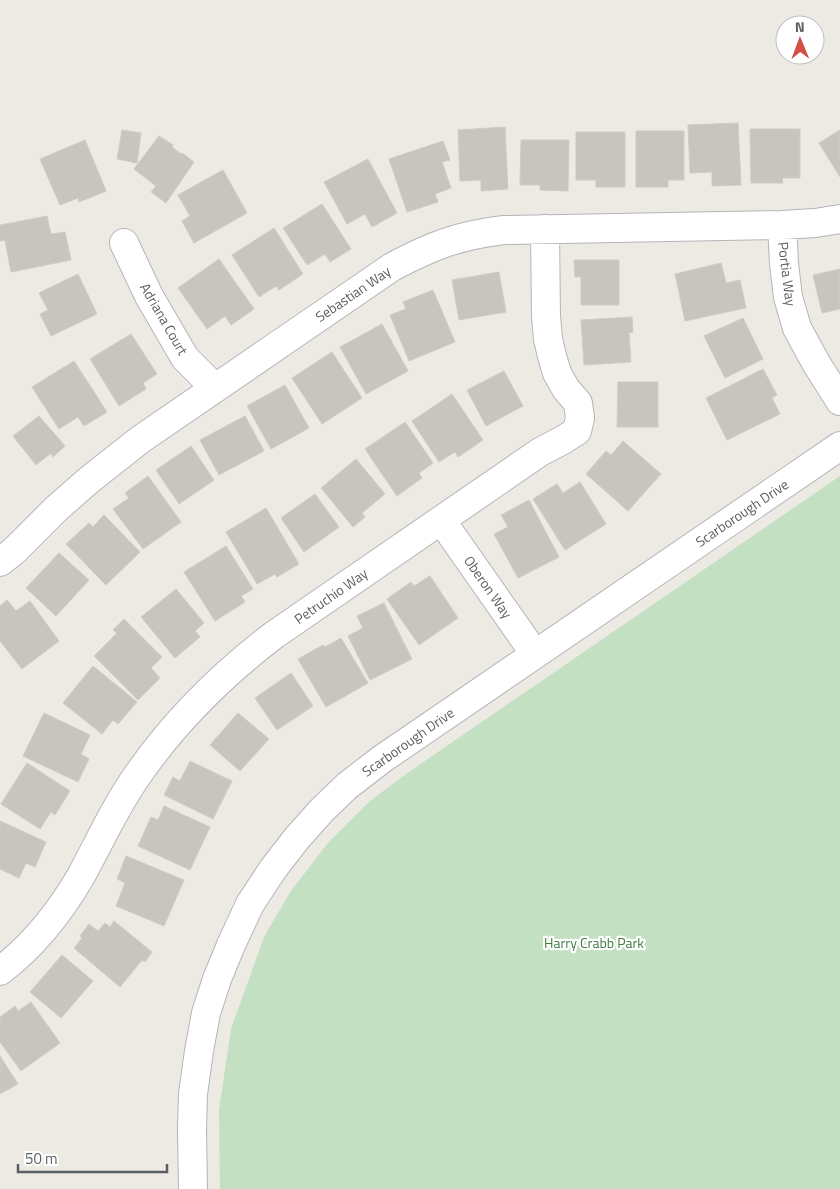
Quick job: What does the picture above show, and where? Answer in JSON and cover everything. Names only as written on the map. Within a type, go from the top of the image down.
[{"type":"street","name":"Sebastian Way","points":[[0,562],[14,551],[56,509],[141,439],[392,267],[437,245],[480,233],[504,230],[815,223],[840,219]]},
{"type":"street","name":"Portia Way","points":[[782,224],[788,297],[797,328],[816,364],[840,400]]},
{"type":"street","name":"Petruchio Way","points":[[0,971],[46,927],[60,908],[80,877],[118,805],[138,773],[159,746],[199,700],[246,656],[540,452],[577,431],[580,418],[578,403],[566,389],[557,373],[548,339],[544,229]]},
{"type":"street","name":"Adriana Court","points":[[124,243],[148,296],[186,358],[216,388]]},
{"type":"street","name":"Scarborough Drive","points":[[193,1189],[193,1094],[206,1013],[217,978],[250,904],[273,869],[297,838],[347,786],[382,759],[840,446]]},
{"type":"street","name":"Oberon Way","points":[[441,520],[535,654]]},
{"type":"green space","name":"Harry Crabb Park","points":[[840,476],[840,1189],[220,1189],[219,1110],[231,1029],[264,937],[291,891],[327,844],[370,801],[406,774]]},
{"type":"building","points":[[738,123],[741,185],[712,186],[712,172],[690,173],[688,125]]},
{"type":"building","points":[[505,127],[508,189],[481,191],[481,180],[460,181],[458,130]]},
{"type":"building","points":[[750,129],[800,129],[800,178],[782,178],[783,183],[751,183]]},
{"type":"building","points":[[122,130],[141,133],[137,163],[117,159]]},
{"type":"building","points":[[840,130],[840,177],[819,143]]},
{"type":"building","points":[[636,131],[684,131],[684,180],[668,180],[668,187],[636,187]]},
{"type":"building","points":[[576,132],[625,132],[625,187],[596,187],[596,180],[576,180]]},
{"type":"building","points":[[159,136],[194,162],[166,203],[151,192],[156,186],[134,169]]},
{"type":"building","points":[[85,140],[106,191],[79,202],[78,198],[60,205],[40,159]]},
{"type":"building","points":[[521,140],[569,140],[568,191],[540,190],[540,185],[520,185]]},
{"type":"building","points":[[443,141],[450,160],[442,162],[451,188],[435,194],[438,202],[407,212],[389,159]]},
{"type":"building","points":[[368,159],[397,213],[372,227],[365,214],[347,224],[324,182]]},
{"type":"building","points":[[223,170],[247,213],[194,243],[182,221],[190,216],[178,195]]},
{"type":"building","points":[[322,204],[351,249],[330,262],[325,254],[307,265],[283,228]]},
{"type":"building","points":[[47,216],[51,234],[65,232],[71,260],[11,272],[5,240],[0,241],[0,225]]},
{"type":"building","points":[[274,228],[303,274],[279,290],[276,286],[259,297],[232,255]]},
{"type":"building","points":[[219,259],[254,309],[231,325],[225,316],[207,329],[178,288]]},
{"type":"building","points":[[574,260],[619,260],[619,305],[581,305],[581,277],[575,277]]},
{"type":"building","points":[[721,263],[726,283],[740,280],[746,308],[685,321],[675,274]]},
{"type":"building","points":[[840,269],[840,309],[822,313],[813,275]]},
{"type":"building","points":[[499,272],[506,312],[459,320],[452,280]]},
{"type":"building","points":[[78,274],[97,314],[51,336],[40,314],[48,310],[39,293]]},
{"type":"building","points":[[433,290],[455,342],[409,361],[390,315],[406,309],[403,302]]},
{"type":"building","points":[[632,317],[633,332],[629,333],[631,362],[584,365],[581,320]]},
{"type":"building","points":[[743,318],[763,359],[725,378],[704,336]]},
{"type":"building","points":[[382,324],[408,371],[366,394],[340,347]]},
{"type":"building","points":[[131,334],[157,374],[143,383],[146,389],[119,406],[90,359]]},
{"type":"building","points":[[332,352],[362,398],[322,424],[292,378]]},
{"type":"building","points":[[74,361],[107,412],[84,426],[78,417],[59,429],[32,387]]},
{"type":"building","points":[[763,369],[777,395],[772,398],[780,414],[727,440],[706,398]]},
{"type":"building","points":[[504,371],[523,406],[486,426],[467,390]]},
{"type":"building","points":[[618,382],[658,382],[658,427],[617,427]]},
{"type":"building","points":[[285,385],[309,428],[271,449],[247,406]]},
{"type":"building","points":[[452,394],[483,440],[458,457],[455,452],[439,462],[412,421]]},
{"type":"building","points":[[39,416],[65,446],[53,457],[51,453],[36,465],[13,436]]},
{"type":"building","points":[[245,416],[264,451],[219,475],[200,440]]},
{"type":"building","points":[[405,422],[433,463],[419,473],[422,478],[397,496],[365,449]]},
{"type":"building","points":[[623,441],[661,474],[628,511],[586,474],[606,451],[611,455]]},
{"type":"building","points":[[191,446],[214,480],[179,504],[156,470]]},
{"type":"building","points":[[356,459],[385,494],[362,513],[365,517],[353,527],[321,488]]},
{"type":"building","points":[[148,476],[181,522],[143,549],[113,509],[129,498],[125,493]]},
{"type":"building","points":[[580,482],[606,524],[565,550],[533,499],[557,484],[563,493]]},
{"type":"building","points":[[315,494],[339,527],[304,552],[281,518]]},
{"type":"building","points":[[529,500],[559,557],[518,578],[494,534],[508,527],[501,515]]},
{"type":"building","points":[[266,508],[299,564],[277,577],[275,574],[257,584],[226,532]]},
{"type":"building","points":[[104,515],[140,552],[106,585],[66,544],[89,523],[93,527]]},
{"type":"building","points":[[226,546],[253,589],[241,596],[245,602],[215,621],[184,572]]},
{"type":"building","points":[[59,553],[89,580],[56,616],[26,588]]},
{"type":"building","points":[[430,576],[458,618],[419,645],[387,599],[411,582],[414,586]]},
{"type":"building","points":[[176,589],[204,623],[195,631],[200,637],[175,658],[141,617]]},
{"type":"building","points":[[7,600],[16,611],[30,601],[59,641],[22,669],[0,641],[0,606]]},
{"type":"building","points":[[384,603],[412,659],[370,680],[348,636],[363,628],[357,616]]},
{"type":"building","points":[[124,619],[162,657],[151,668],[160,678],[138,700],[94,656],[117,633],[113,630]]},
{"type":"building","points":[[341,638],[368,683],[326,707],[298,659],[323,645],[325,647]]},
{"type":"building","points":[[93,666],[137,702],[118,724],[113,720],[102,734],[63,703]]},
{"type":"building","points":[[291,673],[313,706],[277,730],[255,698]]},
{"type":"building","points":[[44,713],[90,735],[81,754],[89,759],[78,782],[23,756]]},
{"type":"building","points":[[238,713],[269,739],[240,771],[210,745]]},
{"type":"building","points":[[190,761],[232,781],[213,819],[164,795],[173,777],[180,781]]},
{"type":"building","points":[[27,763],[70,791],[55,815],[51,812],[40,829],[1,804]]},
{"type":"building","points":[[164,806],[210,827],[190,870],[138,846],[151,817],[158,820]]},
{"type":"building","points":[[0,821],[46,842],[35,867],[26,863],[19,878],[0,869]]},
{"type":"building","points":[[126,856],[184,880],[164,926],[116,906],[125,883],[117,879]]},
{"type":"building","points":[[114,921],[152,952],[145,962],[142,960],[120,987],[74,948],[89,924],[98,931],[105,923],[110,927]]},
{"type":"building","points":[[62,955],[93,981],[61,1018],[30,992]]},
{"type":"building","points":[[31,1002],[60,1043],[21,1071],[0,1042],[0,1017],[15,1006],[18,1011]]},
{"type":"building","points":[[0,1056],[18,1084],[0,1094]]}]
